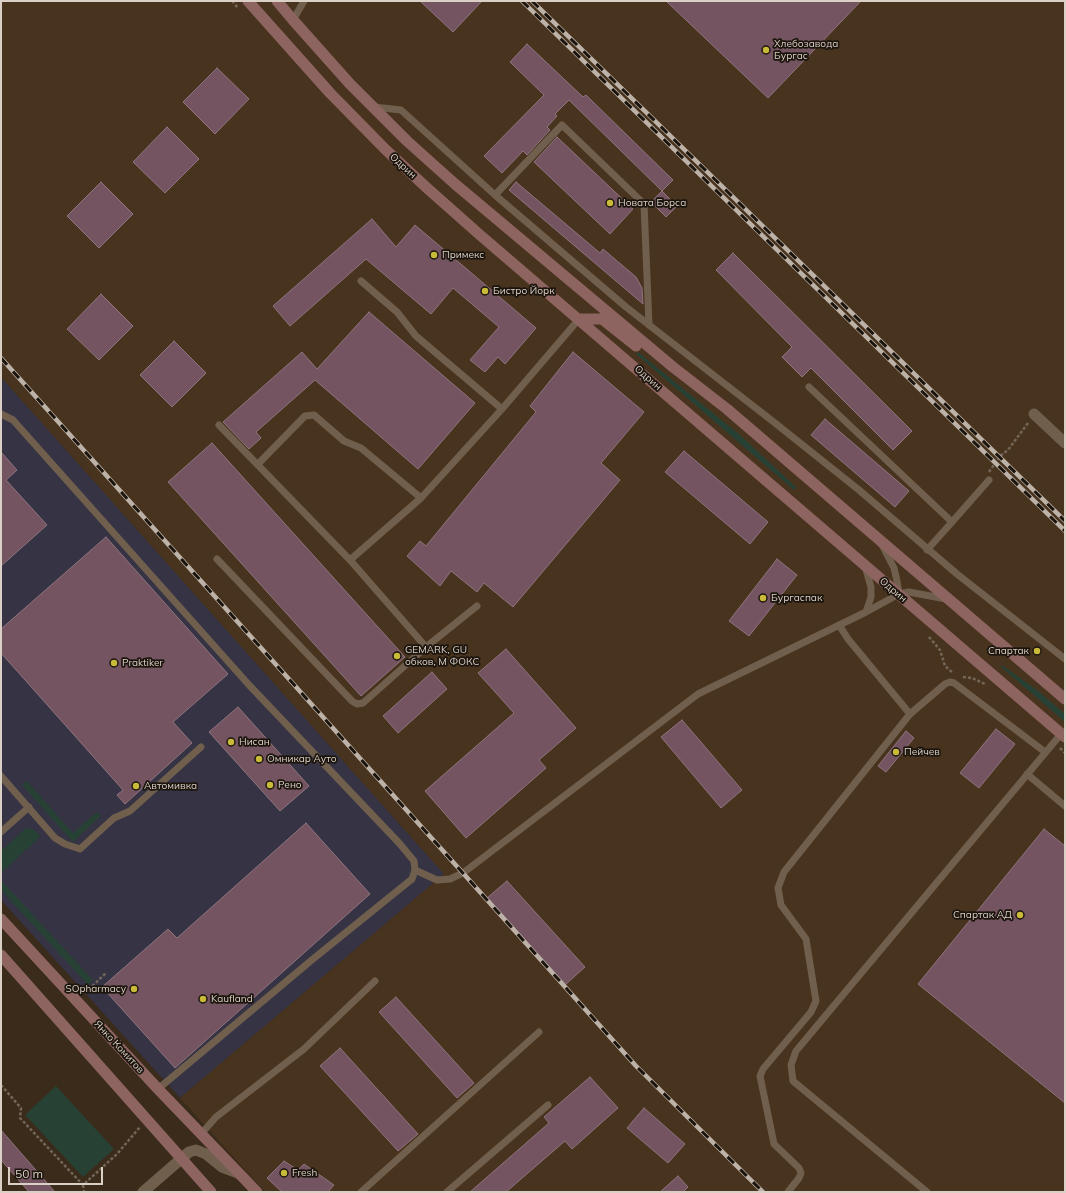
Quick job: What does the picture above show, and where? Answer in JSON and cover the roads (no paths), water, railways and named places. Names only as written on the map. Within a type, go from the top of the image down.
[{"type":"main road","name":"Одрин","points":[[248,1],[330,93],[386,150],[480,235],[1063,735]]},
{"type":"main road","points":[[278,1],[350,84],[407,141],[455,184],[673,367],[727,409],[1065,699]]},
{"type":"main road","points":[[579,319],[602,319],[652,359],[673,367]]},
{"type":"main road","name":"Янко Комитов","points":[[1,920],[158,1089],[257,1192]]},
{"type":"main road","points":[[1,955],[211,1192]]},
{"type":"street","points":[[1034,414],[1065,442]]},
{"type":"street","name":"Янко Комитов","points":[[181,1158],[188,1152],[196,1150],[206,1154],[222,1167],[238,1173]]},
{"type":"street","points":[[143,1192],[181,1158]]},
{"type":"lane","points":[[293,20],[304,1]]},
{"type":"lane","points":[[374,107],[401,110],[495,195],[620,302],[775,422],[859,490],[927,550],[1065,659]]},
{"type":"lane","points":[[495,195],[562,125],[644,204],[649,325]]},
{"type":"lane","points":[[361,281],[397,312],[416,336],[502,409]]},
{"type":"lane","points":[[350,560],[421,498],[502,409],[579,319]]},
{"type":"lane","points":[[809,387],[952,522]]},
{"type":"lane","points":[[1,414],[13,420],[249,685],[400,844],[414,861],[415,870],[412,879],[313,959],[158,1089]]},
{"type":"lane","points":[[258,464],[305,416],[314,415],[344,441],[361,448],[421,498]]},
{"type":"lane","points":[[219,425],[350,560],[426,646]]},
{"type":"lane","points":[[927,550],[989,480]]},
{"type":"lane","points":[[879,540],[894,568],[899,594]]},
{"type":"lane","points":[[218,559],[352,701],[357,704],[363,703],[426,646],[477,606]]},
{"type":"lane","points":[[865,566],[871,587],[872,597],[866,612]]},
{"type":"lane","points":[[415,870],[437,880],[450,879],[463,873],[698,694],[866,612],[899,594],[908,592],[949,599]]},
{"type":"lane","points":[[839,625],[848,639],[910,714]]},
{"type":"lane","points":[[788,1192],[801,1173],[799,1168],[774,1144],[760,1076],[763,1069],[811,1012],[816,1001],[806,939],[781,905],[778,888],[784,872],[910,714],[945,684],[950,682],[954,684],[1045,752]]},
{"type":"lane","points":[[927,1192],[793,1080],[791,1065],[796,1051],[1045,752],[1063,735]]},
{"type":"lane","points":[[1,776],[56,838],[65,844],[80,849],[114,818],[130,811],[201,747]]},
{"type":"lane","points":[[1027,774],[1065,806]]},
{"type":"lane","points":[[1,832],[29,807]]},
{"type":"lane","points":[[201,1134],[222,1113],[304,1049],[375,981]]},
{"type":"lane","points":[[361,1192],[539,1032]]},
{"type":"lane","points":[[447,1192],[548,1105]]},
{"type":"railway","points":[[522,1],[1065,531]]},
{"type":"railway","points":[[532,1],[1065,521]]},
{"type":"railway","points":[[1,358],[636,1066],[763,1192]]},
{"type":"place","name":"Хлебозавода Бургас","points":[[766,50]]},
{"type":"place","name":"Новата Борса","points":[[610,203]]},
{"type":"place","name":"Примекс","points":[[434,255]]},
{"type":"place","name":"Бистро Йорк","points":[[485,291]]},
{"type":"place","name":"Бургаспак","points":[[763,598]]},
{"type":"place","name":"Спартак","points":[[1037,651]]},
{"type":"place","name":"GEMARK, GU обков, М ФОКС","points":[[397,656]]},
{"type":"place","name":"Praktiker","points":[[114,663]]},
{"type":"place","name":"Нисан","points":[[231,742]]},
{"type":"place","name":"Пейчев","points":[[896,752]]},
{"type":"place","name":"Омникар Ауто","points":[[259,759]]},
{"type":"place","name":"Рено","points":[[270,785]]},
{"type":"place","name":"Автомивка","points":[[136,786]]},
{"type":"place","name":"Спартак АД","points":[[1020,915]]},
{"type":"place","name":"SOpharmacy","points":[[134,989]]},
{"type":"place","name":"Kaufland","points":[[203,999]]},
{"type":"place","name":"Fresh","points":[[284,1173]]}]
